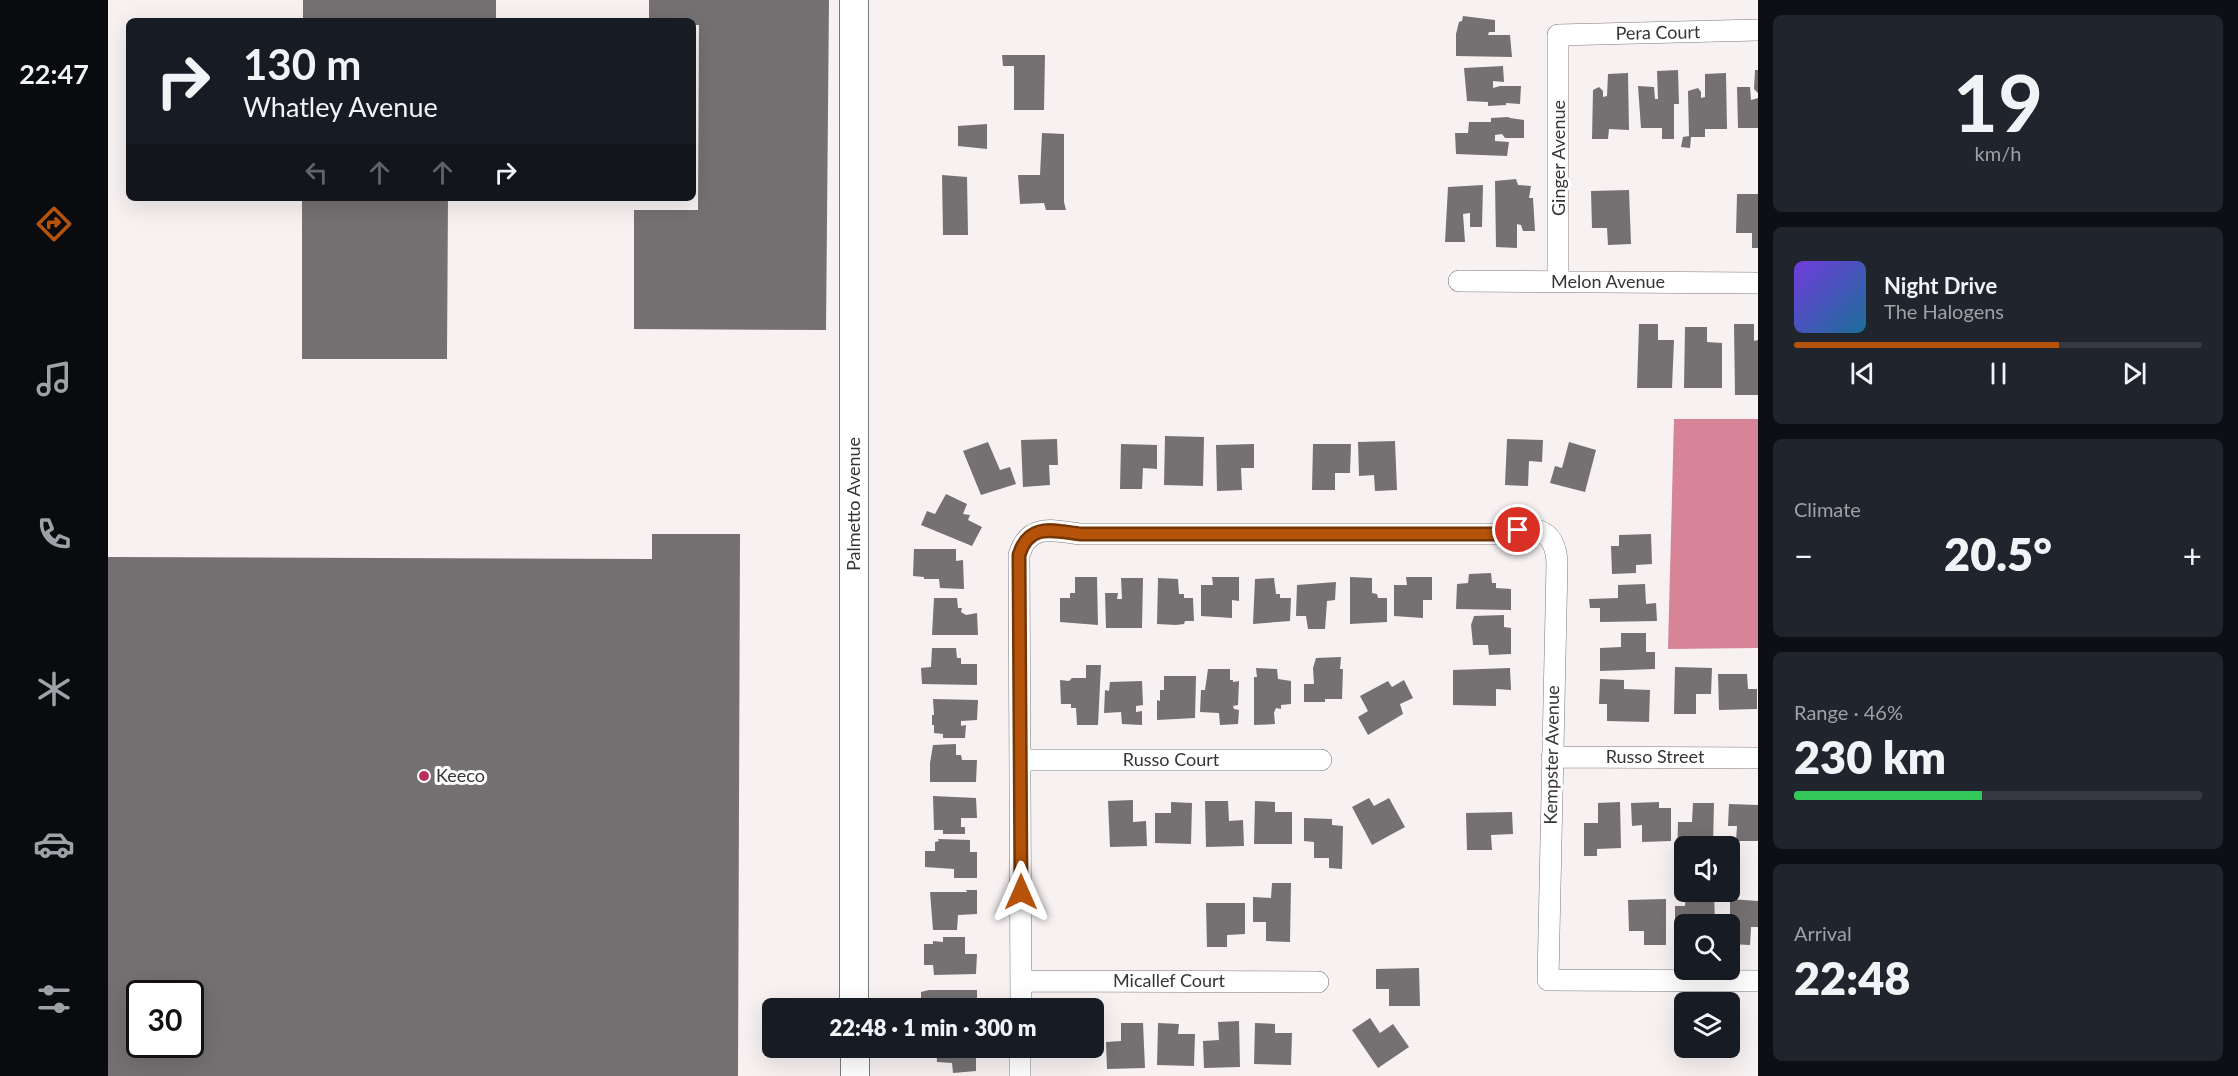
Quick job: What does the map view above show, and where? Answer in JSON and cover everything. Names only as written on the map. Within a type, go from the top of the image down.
[{"type":"street","name":"Palmetto Avenue","points":[[854,0],[854,998]]},
{"type":"street","name":"Pera Court","points":[[1558,35],[1758,30]]},
{"type":"street","name":"Ginger Avenue","points":[[1558,35],[1558,281]]},
{"type":"street","name":"Melon Avenue","points":[[1459,281],[1758,283]]},
{"type":"street","name":"Kempster Avenue","points":[[1021,760],[1019,555],[1022,544],[1031,534],[1043,530],[1081,534],[1502,534],[1535,529],[1545,533],[1553,541],[1557,551],[1548,980],[1758,981]]},
{"type":"street","name":"Russo Street","points":[[1551,757],[1758,758]]},
{"type":"street","name":"Russo Court","points":[[1021,760],[1321,760]]},
{"type":"street","points":[[1021,760],[1021,998]]},
{"type":"street","name":"Micallef Court","points":[[1021,981],[1318,982]]},
{"type":"street","points":[[855,1058],[855,1076]]},
{"type":"street","points":[[1020,1058],[1020,1076]]},
{"type":"shaded area","points":[[1674,419],[1758,419],[1758,648],[1668,649]]},
{"type":"building","points":[[303,0],[496,0],[496,18],[303,18]]},
{"type":"building","points":[[649,0],[829,0],[826,330],[634,329],[634,210],[698,210],[699,25],[696,25],[696,18],[649,18]]},
{"type":"building","points":[[1463,16],[1495,20],[1495,32],[1489,32],[1488,35],[1510,35],[1512,57],[1456,56],[1456,34]]},
{"type":"building","points":[[1002,55],[1045,55],[1044,110],[1014,110],[1014,66],[1003,66]]},
{"type":"building","points":[[1503,66],[1504,82],[1493,81],[1493,88],[1521,86],[1520,104],[1506,103],[1506,105],[1488,106],[1488,102],[1467,101],[1464,68]]},
{"type":"building","points":[[1678,70],[1679,104],[1674,104],[1674,139],[1662,139],[1662,128],[1641,128],[1638,86],[1654,87],[1655,99],[1658,99],[1657,71]]},
{"type":"building","points":[[1755,70],[1758,70],[1758,93],[1754,89]]},
{"type":"building","points":[[1628,73],[1629,130],[1609,129],[1608,139],[1592,139],[1593,90],[1599,87],[1603,91],[1603,97],[1607,96],[1608,74]]},
{"type":"building","points":[[1726,73],[1727,129],[1705,129],[1705,137],[1691,137],[1690,148],[1681,147],[1683,137],[1689,136],[1688,91],[1698,88],[1701,98],[1705,97],[1705,74]]},
{"type":"building","points":[[1737,87],[1750,87],[1751,100],[1758,98],[1758,128],[1738,128]]},
{"type":"building","points":[[1508,117],[1524,120],[1524,138],[1505,138],[1502,134],[1495,135],[1495,141],[1509,142],[1507,156],[1456,154],[1455,133],[1468,133],[1469,122],[1491,122],[1491,118]]},
{"type":"building","points":[[987,124],[987,149],[958,146],[958,126]]},
{"type":"building","points":[[1042,133],[1064,134],[1066,210],[1046,210],[1044,203],[1020,204],[1018,175],[1040,175]]},
{"type":"building","points":[[942,175],[967,177],[968,235],[943,235]]},
{"type":"building","points":[[1516,179],[1518,185],[1531,186],[1529,198],[1533,198],[1535,231],[1523,231],[1521,225],[1517,224],[1517,248],[1496,247],[1495,181]]},
{"type":"building","points":[[1483,185],[1482,227],[1470,227],[1470,213],[1463,214],[1465,242],[1445,242],[1448,187]]},
{"type":"building","points":[[1629,190],[1631,244],[1608,245],[1607,228],[1592,228],[1591,191]]},
{"type":"building","points":[[1737,194],[1758,194],[1758,248],[1752,248],[1752,233],[1736,233]]},
{"type":"building","points":[[302,201],[448,201],[447,359],[302,359]]},
{"type":"building","points":[[1639,324],[1658,324],[1658,340],[1674,340],[1672,388],[1637,388]]},
{"type":"building","points":[[1734,324],[1754,324],[1754,341],[1758,340],[1758,395],[1735,395]]},
{"type":"building","points":[[1685,327],[1707,327],[1707,342],[1722,343],[1722,388],[1684,388]]},
{"type":"building","points":[[1165,436],[1204,437],[1203,486],[1164,485]]},
{"type":"building","points":[[1057,439],[1058,465],[1049,465],[1050,485],[1023,487],[1021,440]]},
{"type":"building","points":[[1507,439],[1543,440],[1542,462],[1529,461],[1528,486],[1505,485]]},
{"type":"building","points":[[1395,441],[1397,490],[1375,491],[1374,475],[1359,476],[1358,442]]},
{"type":"building","points":[[988,442],[1000,470],[1010,467],[1016,484],[981,495],[963,451]]},
{"type":"building","points":[[1569,442],[1596,450],[1585,492],[1550,483],[1555,466],[1562,468]]},
{"type":"building","points":[[1121,444],[1157,445],[1157,469],[1143,468],[1142,489],[1120,489]]},
{"type":"building","points":[[1254,444],[1254,468],[1241,468],[1242,490],[1217,491],[1216,445]]},
{"type":"building","points":[[1313,444],[1351,444],[1350,473],[1335,473],[1335,490],[1312,490]]},
{"type":"building","points":[[946,494],[967,504],[963,514],[970,515],[968,520],[982,527],[972,546],[921,525],[927,511],[935,514]]},
{"type":"building","name":"Keeco","points":[[652,534],[740,534],[738,1076],[108,1076],[108,557],[652,559]]},
{"type":"building","points":[[1651,534],[1652,564],[1636,565],[1636,573],[1612,574],[1611,546],[1619,546],[1619,535]]},
{"type":"building","points":[[914,549],[956,549],[956,561],[963,560],[964,589],[940,588],[939,579],[913,576]]},
{"type":"building","points":[[1491,573],[1492,583],[1496,583],[1496,588],[1511,589],[1511,610],[1456,609],[1457,584],[1468,583],[1469,574]]},
{"type":"building","points":[[1075,577],[1097,577],[1098,625],[1060,622],[1060,598],[1070,598],[1070,593],[1075,593]]},
{"type":"building","points":[[1212,577],[1239,577],[1239,601],[1232,600],[1232,618],[1201,616],[1201,585],[1213,585]]},
{"type":"building","points":[[1350,577],[1372,578],[1372,593],[1377,594],[1378,598],[1387,598],[1387,622],[1350,624]]},
{"type":"building","points":[[1406,577],[1432,577],[1432,600],[1423,600],[1423,618],[1394,616],[1394,585],[1407,585]]},
{"type":"building","points":[[1121,578],[1143,578],[1142,628],[1106,628],[1105,593],[1118,593],[1117,599],[1122,599]]},
{"type":"building","points":[[1158,578],[1178,579],[1179,594],[1184,594],[1184,598],[1193,598],[1194,621],[1185,621],[1184,624],[1176,625],[1157,624]]},
{"type":"building","points":[[1274,578],[1276,594],[1280,594],[1280,598],[1291,598],[1290,621],[1253,624],[1255,579]]},
{"type":"building","points":[[1336,582],[1335,600],[1327,601],[1325,629],[1308,629],[1306,616],[1296,616],[1297,585]]},
{"type":"building","points":[[1645,584],[1646,604],[1656,603],[1657,621],[1600,622],[1600,608],[1590,608],[1589,599],[1618,598],[1618,585]]},
{"type":"building","points":[[934,598],[957,598],[958,608],[962,608],[961,612],[966,615],[977,613],[978,635],[932,635]]},
{"type":"building","points":[[1504,615],[1504,627],[1511,628],[1511,654],[1489,655],[1488,645],[1473,645],[1471,625],[1474,616]]},
{"type":"building","points":[[1621,633],[1646,633],[1646,652],[1655,652],[1655,669],[1600,671],[1600,648],[1621,647]]},
{"type":"building","points":[[932,648],[956,648],[957,658],[961,658],[961,664],[977,664],[977,685],[922,684],[921,668],[931,667]]},
{"type":"building","points":[[1341,657],[1342,699],[1304,702],[1304,684],[1314,684],[1313,668],[1316,658]]},
{"type":"building","points":[[1086,665],[1101,665],[1098,725],[1077,725],[1076,708],[1071,708],[1071,704],[1061,704],[1060,680],[1086,678]]},
{"type":"building","points":[[1675,667],[1712,668],[1711,694],[1696,694],[1696,714],[1674,714]]},
{"type":"building","points":[[1256,668],[1277,669],[1278,679],[1291,681],[1291,704],[1281,705],[1281,709],[1276,708],[1275,724],[1254,725]]},
{"type":"building","points":[[1510,668],[1511,690],[1496,689],[1496,706],[1453,705],[1453,670]]},
{"type":"building","points":[[1208,669],[1230,669],[1230,680],[1239,681],[1238,705],[1233,706],[1234,709],[1239,710],[1238,724],[1220,725],[1219,713],[1200,712],[1201,690],[1205,690]]},
{"type":"building","points":[[1718,674],[1747,674],[1748,689],[1757,689],[1757,709],[1719,710]]},
{"type":"building","points":[[1164,676],[1196,676],[1195,718],[1157,720],[1157,700],[1160,701],[1160,690],[1164,690]]},
{"type":"building","points":[[1600,679],[1624,680],[1624,689],[1650,690],[1649,722],[1607,721],[1607,704],[1599,704]]},
{"type":"building","points":[[1404,680],[1413,698],[1400,704],[1403,714],[1368,735],[1358,717],[1368,711],[1360,696],[1388,681],[1392,687]]},
{"type":"building","points":[[1142,681],[1143,705],[1136,706],[1136,712],[1142,711],[1142,725],[1122,724],[1121,712],[1104,713],[1105,690],[1109,691],[1110,682]]},
{"type":"building","points":[[933,699],[978,700],[977,720],[961,721],[961,726],[966,725],[965,738],[943,738],[943,734],[934,733]]},
{"type":"building","points":[[956,744],[956,755],[961,755],[962,760],[977,760],[976,782],[930,782],[933,745]]},
{"type":"building","points":[[933,796],[976,798],[977,818],[961,818],[961,827],[965,827],[965,834],[943,834],[943,830],[934,830]]},
{"type":"building","points":[[1369,798],[1374,806],[1389,798],[1405,827],[1372,845],[1352,807]]},
{"type":"building","points":[[1133,800],[1133,822],[1146,821],[1147,846],[1110,847],[1108,801]]},
{"type":"building","points":[[1205,801],[1228,801],[1229,821],[1243,820],[1244,846],[1206,847]]},
{"type":"building","points":[[1255,801],[1275,802],[1275,812],[1292,812],[1292,844],[1254,844]]},
{"type":"building","points":[[1171,802],[1192,803],[1191,844],[1155,843],[1155,813],[1171,813]]},
{"type":"building","points":[[1620,802],[1621,848],[1597,849],[1597,856],[1584,856],[1584,823],[1598,823],[1598,803]]},
{"type":"building","points":[[1659,802],[1659,808],[1671,808],[1671,841],[1642,842],[1642,825],[1632,826],[1631,803]]},
{"type":"building","points":[[1693,803],[1714,803],[1713,836],[1678,836],[1678,822],[1692,822]]},
{"type":"building","points":[[1729,804],[1758,805],[1758,841],[1740,841],[1740,836],[1736,836],[1737,826],[1728,826]]},
{"type":"building","points":[[1512,812],[1513,834],[1491,835],[1492,850],[1467,850],[1466,813]]},
{"type":"building","points":[[1304,818],[1332,819],[1332,825],[1343,826],[1342,869],[1329,868],[1329,858],[1314,858],[1314,842],[1304,841]]},
{"type":"building","points":[[938,839],[970,840],[970,852],[977,852],[977,878],[954,878],[954,869],[925,867],[925,851],[935,851],[935,842],[939,841]]},
{"type":"building","points":[[1272,883],[1291,883],[1290,942],[1266,941],[1266,922],[1253,922],[1253,897],[1271,898]]},
{"type":"building","points":[[966,890],[977,890],[977,914],[958,915],[957,930],[933,930],[930,892],[967,892]]},
{"type":"building","points":[[1666,899],[1666,945],[1644,945],[1644,931],[1629,931],[1628,900]]},
{"type":"building","points":[[1740,900],[1758,901],[1758,927],[1751,927],[1750,945],[1740,944],[1740,914],[1730,914],[1730,902],[1740,902]]},
{"type":"building","points":[[1685,902],[1714,902],[1715,914],[1675,914],[1675,906],[1685,906]]},
{"type":"building","points":[[1206,903],[1245,903],[1245,934],[1227,935],[1227,947],[1207,947]]},
{"type":"building","points":[[943,937],[965,937],[965,954],[977,954],[976,974],[934,975],[933,965],[924,965],[924,944],[933,944],[933,941],[943,942]]},
{"type":"building","points":[[1419,968],[1420,1006],[1389,1006],[1389,989],[1376,989],[1376,969]]},
{"type":"building","points":[[977,990],[977,998],[921,998],[921,992]]},
{"type":"building","points":[[1370,1018],[1380,1033],[1393,1024],[1409,1047],[1378,1068],[1352,1030]]},
{"type":"building","points":[[1239,1021],[1240,1067],[1204,1068],[1203,1041],[1219,1040],[1218,1022]]},
{"type":"building","points":[[1121,1023],[1143,1023],[1145,1068],[1107,1069],[1106,1042],[1121,1041]]},
{"type":"building","points":[[1158,1023],[1179,1024],[1178,1034],[1195,1034],[1194,1066],[1157,1065]]},
{"type":"building","points":[[1255,1023],[1275,1024],[1275,1033],[1292,1033],[1291,1065],[1254,1064]]},
{"type":"building","points":[[937,1058],[976,1058],[976,1071],[953,1073],[952,1063],[937,1062]]},
{"type":"place","name":"Keeco","points":[[424,776]]},
{"type":"route","points":[[1021,892],[1019,555],[1022,544],[1031,534],[1043,530],[1081,534],[1502,534],[1518,530]]}]
